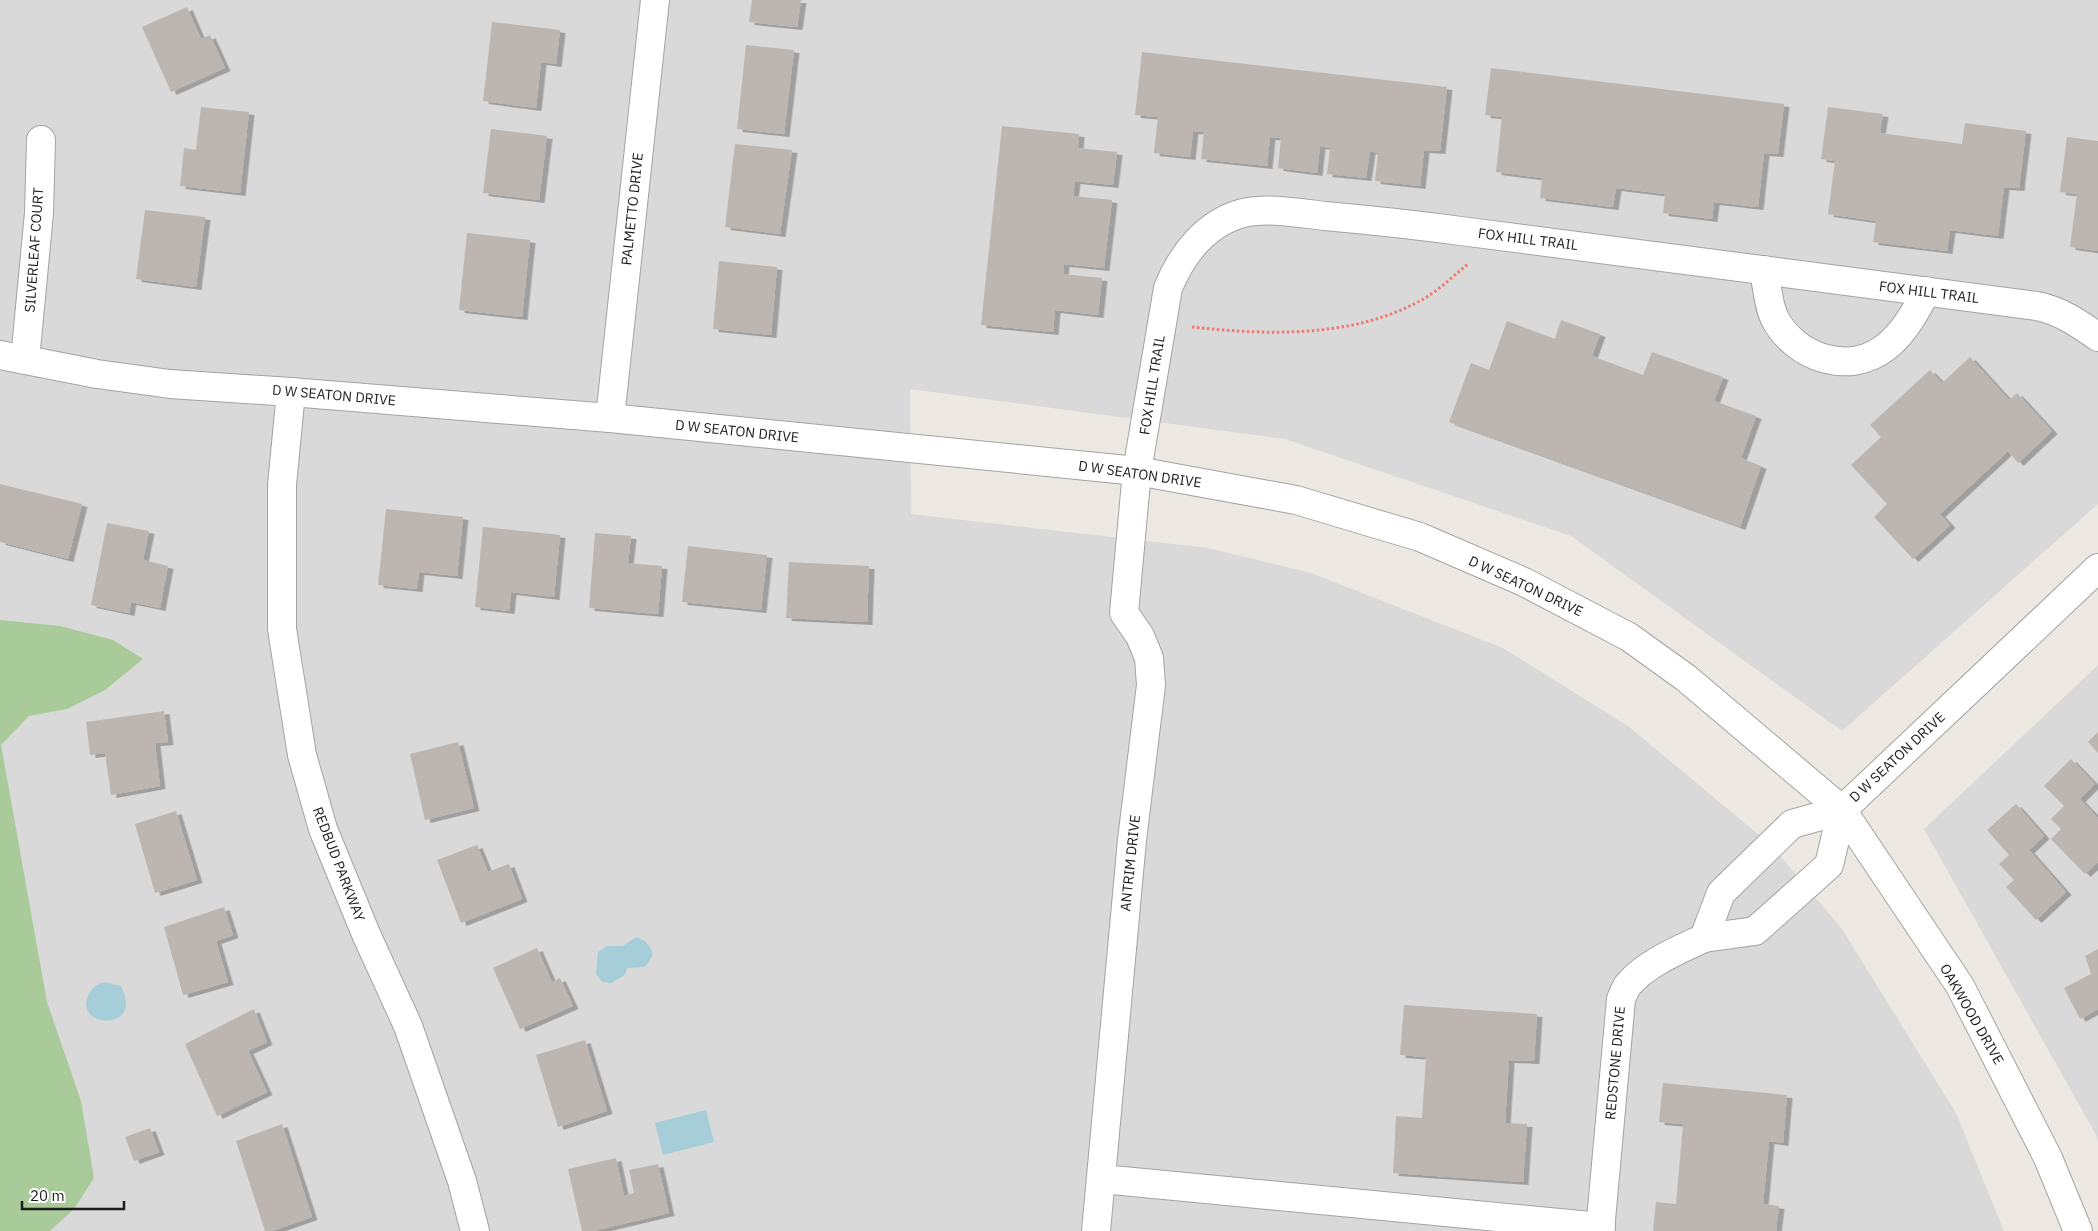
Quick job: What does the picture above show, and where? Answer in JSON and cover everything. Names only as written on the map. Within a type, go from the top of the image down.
[{"type":"street","name":"PALMETTO DRIVE","points":[[610,418],[655,0]]},
{"type":"street","name":"SILVERLEAF COURT","points":[[12,358],[39,213],[42,140]]},
{"type":"street","name":"FOX HILL TRAIL","points":[[1137,472],[1161,324],[1168,288],[1175,269],[1194,244],[1209,230],[1226,219],[1245,213],[1296,213],[1492,235],[2053,309],[2068,316],[2098,337]]},
{"type":"street","points":[[1764,270],[1775,318],[1791,340],[1813,356],[1838,362],[1861,360],[1885,348],[1915,314],[1926,292]]},
{"type":"street","name":"D W SEATON DRIVE","points":[[12,358],[97,374],[170,384],[610,418],[1137,472],[1296,500],[1366,519],[1420,537],[1524,582],[1629,637],[1686,678],[1842,810],[2098,568]]},
{"type":"street","name":"REDBUD PARKWAY","points":[[291,392],[282,485],[282,629],[302,755],[323,829],[366,934],[408,1026],[462,1181],[475,1231]]},
{"type":"street","name":"ANTRIM DRIVE","points":[[1096,1231],[1127,889],[1151,684],[1149,658],[1140,636],[1124,613],[1137,472]]},
{"type":"street","points":[[1704,938],[1721,893],[1792,824],[1842,810]]},
{"type":"street","name":"REDSTONE DRIVE","points":[[1600,1229],[1621,1000],[1627,986],[1644,971],[1704,938],[1755,931],[1829,865],[1842,810]]},
{"type":"street","name":"OAKWOOD DRIVE","points":[[1842,810],[1960,986],[2048,1158],[2078,1231]]},
{"type":"street","points":[[1102,1179],[1600,1229]]},
{"type":"path","points":[[1161,324],[1277,332],[1349,327],[1417,303],[1473,260],[1492,235]]},
{"type":"shaded area","points":[[0,0],[2098,0],[2098,504],[1842,731],[1571,536],[1285,439],[910,389],[911,514],[1208,548],[1311,573],[1503,648],[1628,726],[1771,845],[1842,929],[1956,1113],[2004,1231],[12,1231],[0,850]]},
{"type":"shaded area","points":[[2098,665],[2098,1143],[2096,1135],[1924,829]]},
{"type":"green space","points":[[0,620],[60,626],[113,640],[143,659],[105,690],[67,709],[29,716],[1,745],[47,1002],[81,1101],[94,1178],[74,1209],[50,1231],[0,1231]]},
{"type":"water","points":[[636,937],[645,941],[650,948],[653,954],[649,962],[644,967],[627,968],[625,975],[611,983],[602,982],[596,974],[598,952],[607,946],[623,946]]},
{"type":"water","points":[[105,982],[121,986],[126,1001],[124,1012],[117,1018],[108,1021],[91,1015],[86,1007],[91,991],[97,985]]},
{"type":"water","points":[[706,1110],[714,1142],[663,1155],[655,1123]]},
{"type":"building","points":[[752,0],[801,0],[797,27],[749,22]]},
{"type":"building","points":[[187,7],[201,39],[210,35],[225,68],[171,92],[142,27]]},
{"type":"building","points":[[492,22],[560,30],[556,64],[541,62],[536,108],[483,101]]},
{"type":"building","points":[[746,45],[794,50],[784,134],[737,129]]},
{"type":"building","points":[[1142,52],[1447,87],[1440,151],[1424,150],[1420,186],[1375,181],[1378,153],[1370,151],[1366,178],[1327,174],[1330,148],[1320,146],[1317,173],[1278,168],[1281,138],[1270,137],[1267,166],[1201,159],[1204,132],[1193,131],[1190,157],[1154,153],[1158,117],[1135,115]]},
{"type":"building","points":[[1491,68],[1784,104],[1778,154],[1764,153],[1758,207],[1714,202],[1712,219],[1663,213],[1665,194],[1616,188],[1613,207],[1540,198],[1542,178],[1496,172],[1502,117],[1485,115]]},
{"type":"building","points":[[201,107],[249,112],[240,193],[180,186],[184,148],[196,150]]},
{"type":"building","points":[[1828,107],[1883,114],[1880,133],[1962,144],[1965,123],[2026,131],[2019,188],[2004,187],[1998,236],[1950,230],[1947,251],[1873,242],[1876,221],[1828,214],[1835,161],[1821,159]]},
{"type":"building","points":[[1002,126],[1079,134],[1078,148],[1117,152],[1113,185],[1075,181],[1073,196],[1112,200],[1104,268],[1064,264],[1063,274],[1102,278],[1098,315],[1055,310],[1053,332],[981,325]]},
{"type":"building","points":[[491,129],[547,136],[539,200],[483,193]]},
{"type":"building","points":[[2067,137],[2098,141],[2098,251],[2070,247],[2077,194],[2060,192]]},
{"type":"building","points":[[735,144],[792,150],[780,234],[725,227]]},
{"type":"building","points":[[145,210],[205,217],[196,287],[136,279]]},
{"type":"building","points":[[467,233],[530,240],[522,317],[459,310]]},
{"type":"building","points":[[719,261],[777,267],[771,335],[713,329]]},
{"type":"building","points":[[1561,320],[1600,334],[1592,356],[1643,375],[1652,352],[1723,377],[1714,401],[1756,416],[1741,458],[1761,466],[1740,527],[1449,422],[1471,363],[1489,370],[1507,321],[1555,339]]},
{"type":"building","points":[[1970,357],[2009,400],[2017,393],[2052,431],[2018,463],[2008,451],[1940,514],[1950,525],[1913,559],[1874,517],[1887,504],[1851,465],[1881,437],[1870,425],[1930,370],[1942,383]]},
{"type":"building","points":[[0,484],[82,504],[68,559],[0,542]]},
{"type":"building","points":[[386,509],[463,517],[457,576],[419,572],[417,589],[378,585]]},
{"type":"building","points":[[107,523],[149,531],[143,560],[168,566],[160,608],[131,602],[129,613],[91,605]]},
{"type":"building","points":[[483,527],[560,535],[554,597],[511,592],[509,611],[475,607]]},
{"type":"building","points":[[595,533],[631,536],[628,563],[662,566],[658,614],[589,608]]},
{"type":"building","points":[[688,546],[767,555],[761,610],[682,602]]},
{"type":"building","points":[[789,562],[869,566],[867,622],[786,618]]},
{"type":"building","points":[[164,711],[168,742],[155,743],[160,786],[111,795],[105,753],[90,755],[86,722]]},
{"type":"building","points":[[2098,732],[2098,753],[2088,742]]},
{"type":"building","points":[[458,742],[474,808],[425,820],[410,754]]},
{"type":"building","points":[[2071,759],[2095,784],[2080,799],[2098,818],[2098,862],[2085,874],[2051,839],[2061,829],[2051,819],[2064,806],[2044,786]]},
{"type":"building","points":[[2016,804],[2044,836],[2029,850],[2066,892],[2036,920],[2006,887],[2014,880],[1999,864],[2009,855],[1987,830]]},
{"type":"building","points":[[176,811],[197,880],[155,893],[135,824]]},
{"type":"building","points":[[477,845],[488,872],[509,864],[522,899],[461,923],[437,860]]},
{"type":"building","points":[[224,907],[233,935],[216,941],[228,982],[183,995],[164,927]]},
{"type":"building","points":[[537,948],[552,982],[560,978],[573,1006],[520,1029],[493,968]]},
{"type":"building","points":[[2098,949],[2098,1009],[2080,1019],[2064,988],[2091,974],[2085,956]]},
{"type":"building","points":[[1404,1005],[1537,1014],[1534,1061],[1509,1060],[1505,1123],[1527,1124],[1523,1182],[1393,1173],[1396,1116],[1422,1118],[1426,1057],[1400,1055]]},
{"type":"building","points":[[254,1009],[267,1042],[248,1051],[267,1092],[217,1116],[185,1044]]},
{"type":"building","points":[[585,1040],[607,1111],[558,1127],[536,1055]]},
{"type":"building","points":[[1663,1083],[1787,1095],[1783,1143],[1769,1141],[1763,1204],[1779,1206],[1776,1231],[1653,1231],[1656,1202],[1676,1204],[1683,1124],[1659,1122]]},
{"type":"building","points":[[282,1124],[312,1217],[272,1231],[265,1231],[236,1141]]},
{"type":"building","points":[[150,1128],[159,1152],[134,1161],[125,1137]]},
{"type":"building","points":[[616,1158],[624,1196],[634,1193],[629,1170],[658,1164],[669,1213],[593,1231],[582,1231],[568,1169]]}]
